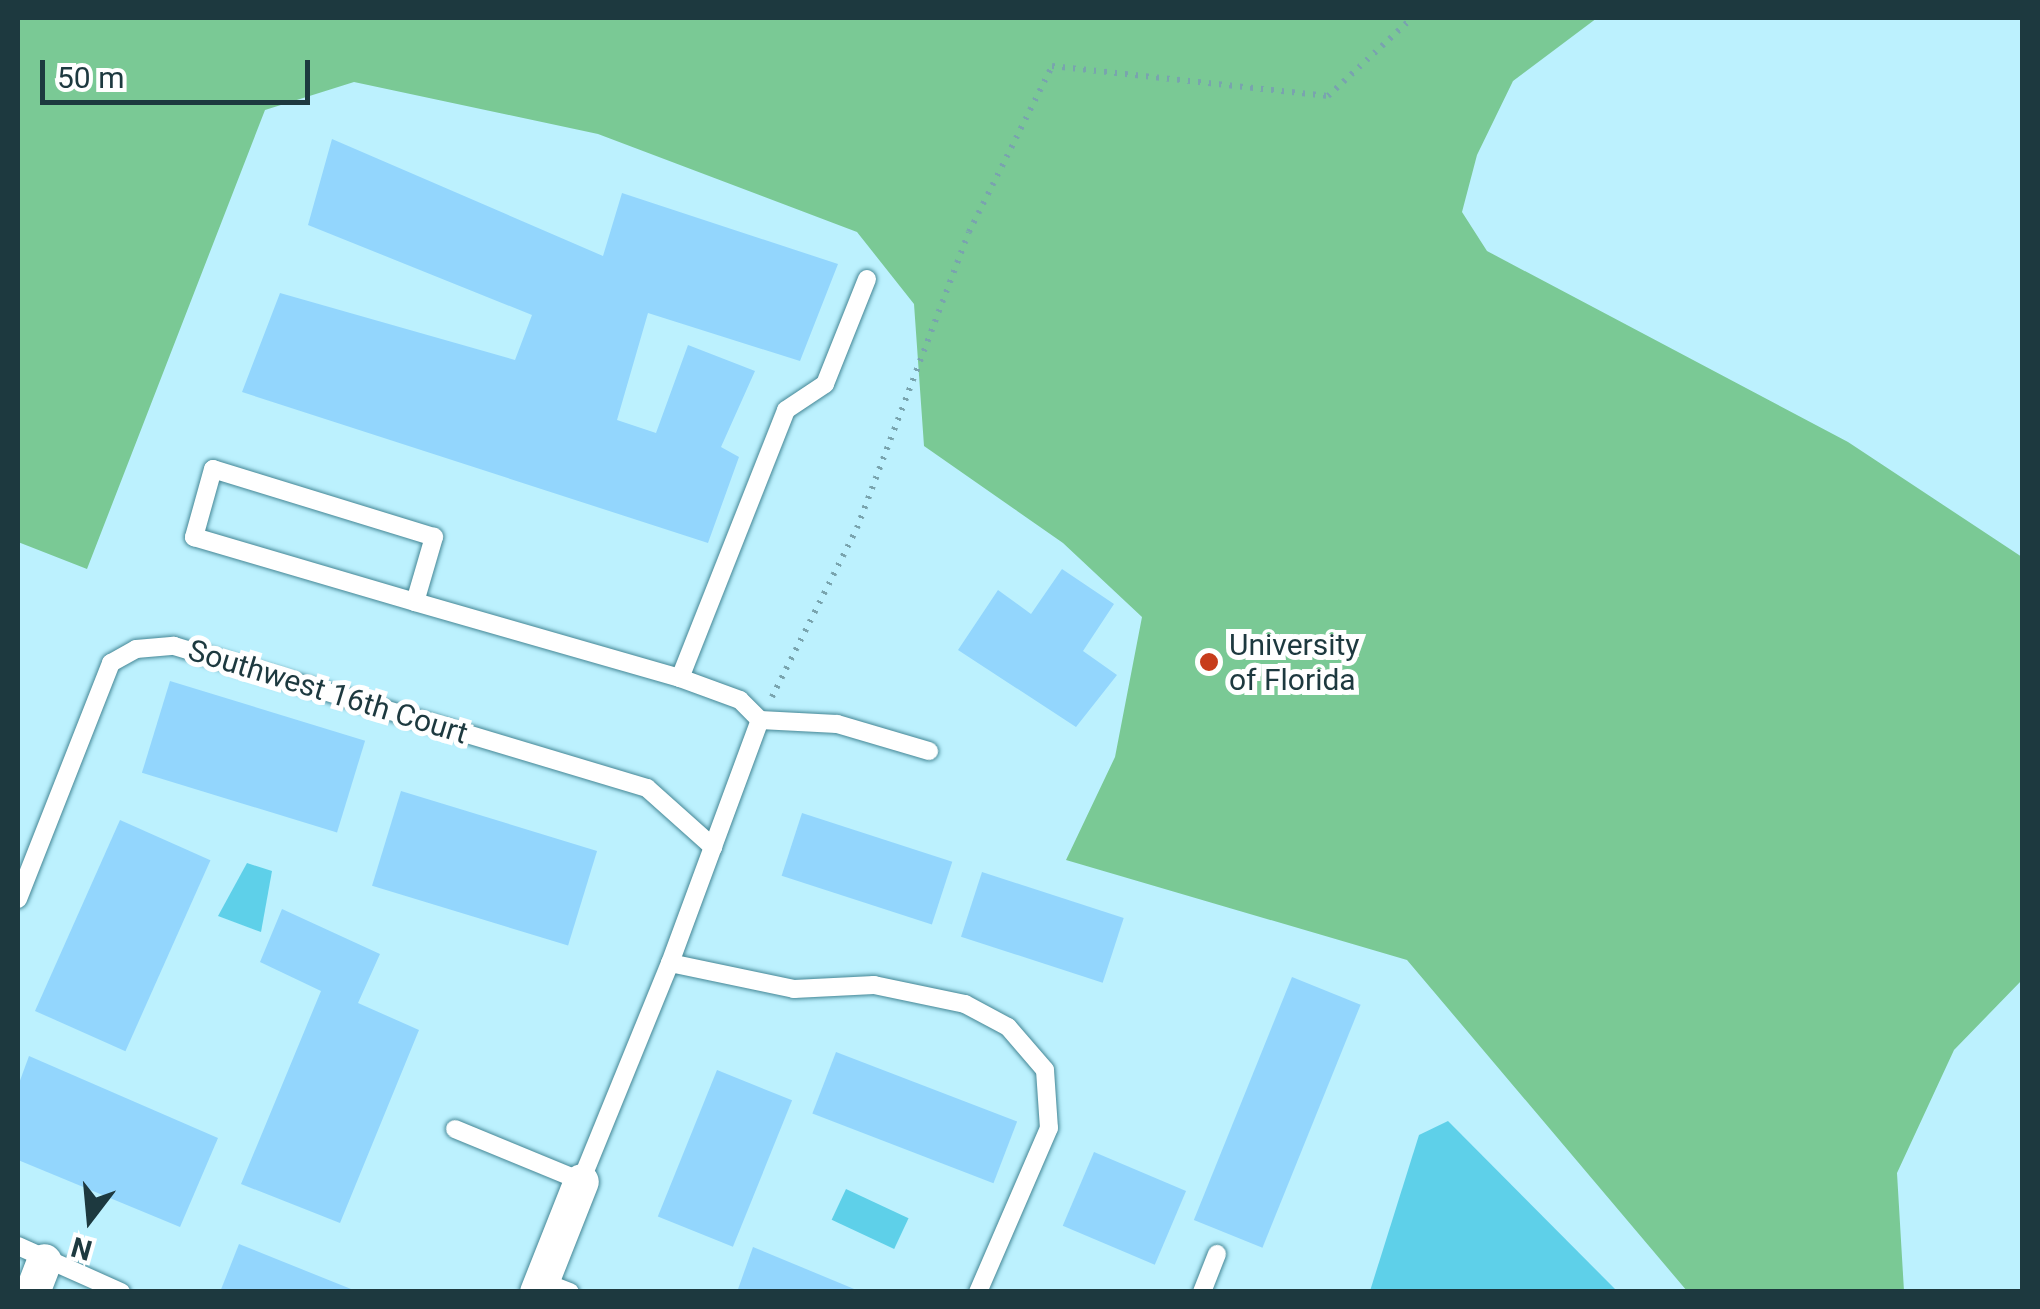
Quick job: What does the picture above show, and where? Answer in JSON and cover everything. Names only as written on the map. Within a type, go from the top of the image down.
[{"type":"street","points":[[549,1288],[581,1180]]},
{"type":"lane","points":[[680,678],[786,410],[825,384],[867,279]]},
{"type":"lane","points":[[415,602],[434,537],[213,469],[194,538],[415,602],[680,678],[740,700],[760,720],[837,724],[929,751]]},
{"type":"lane","name":"Southwest 16th Court","points":[[18,899],[111,663],[136,649],[174,646],[647,788],[713,847]]},
{"type":"lane","points":[[455,1129],[581,1180],[670,963],[760,720]]},
{"type":"lane","points":[[670,963],[794,990],[874,985],[965,1004],[1008,1027],[1045,1070],[1049,1128],[978,1292]]},
{"type":"lane","points":[[1202,1292],[1218,1254]]},
{"type":"lane","points":[[31,1266],[121,1292]]},
{"type":"path","points":[[760,720],[856,528],[968,232],[1052,66],[1328,96],[1412,18]]},
{"type":"green space","points":[[18,18],[1597,18],[1513,81],[1477,155],[1462,212],[1487,251],[1848,442],[2022,557],[2022,980],[1954,1050],[1897,1173],[1904,1291],[1687,1291],[1407,960],[1066,860],[1115,757],[1142,617],[1063,543],[924,446],[914,304],[857,232],[598,134],[354,82],[265,110],[87,569],[18,542]]},
{"type":"water","points":[[247,863],[272,871],[261,932],[218,916]]},
{"type":"water","points":[[1448,1121],[1617,1291],[1370,1291],[1419,1135]]},
{"type":"water","points":[[846,1189],[909,1218],[894,1249],[832,1220]]},
{"type":"building","points":[[332,139],[603,256],[622,193],[838,264],[800,361],[648,313],[617,420],[656,433],[688,345],[755,371],[721,447],[739,457],[708,543],[242,392],[280,293],[515,360],[532,315],[308,225]]},
{"type":"building","points":[[1062,569],[1114,604],[1083,651],[1117,675],[1076,727],[958,650],[998,590],[1031,614]]},
{"type":"building","points":[[170,681],[365,741],[337,832],[142,773]]},
{"type":"building","points":[[401,791],[597,851],[568,946],[372,886]]},
{"type":"building","points":[[802,813],[952,862],[932,925],[782,876]]},
{"type":"building","points":[[120,820],[210,860],[125,1051],[35,1011]]},
{"type":"building","points":[[982,872],[1124,918],[1103,983],[961,937]]},
{"type":"building","points":[[282,909],[380,954],[358,1003],[419,1030],[340,1223],[241,1184],[321,991],[260,962]]},
{"type":"building","points":[[1292,977],[1361,1005],[1262,1248],[1194,1220]]},
{"type":"building","points":[[836,1052],[1017,1122],[993,1183],[812,1114]]},
{"type":"building","points":[[29,1056],[218,1138],[180,1227],[18,1160],[18,1086]]},
{"type":"building","points":[[717,1070],[792,1100],[733,1247],[658,1216]]},
{"type":"building","points":[[1094,1152],[1186,1191],[1155,1265],[1063,1226]]},
{"type":"building","points":[[239,1244],[356,1291],[356,1292],[220,1292]]},
{"type":"building","points":[[753,1247],[859,1291],[859,1292],[737,1292]]},
{"type":"place","name":"University of Florida","points":[[1209,662]]}]
